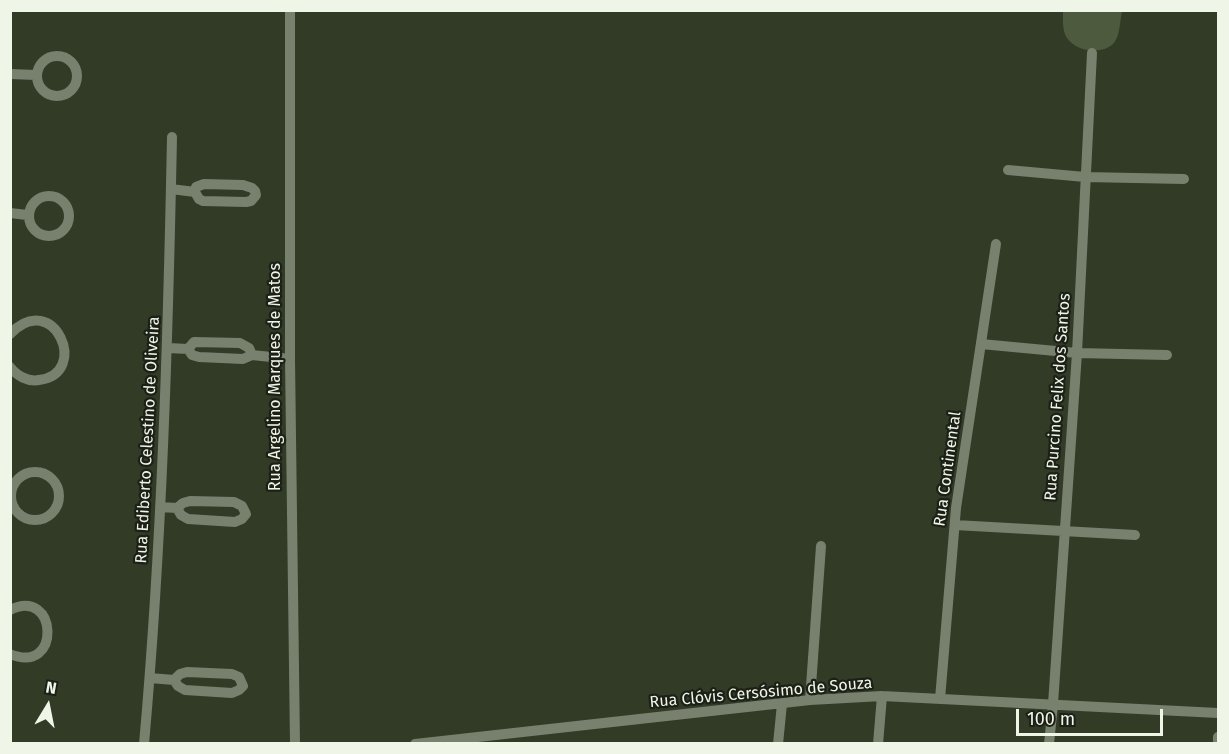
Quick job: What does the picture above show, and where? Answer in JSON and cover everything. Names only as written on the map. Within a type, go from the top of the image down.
[{"type":"street","name":"Rua Argelino Marques de Matos","points":[[290,10],[290,359],[295,744]]},
{"type":"street","name":"Rua Purcino Felix dos Santos","points":[[1048,744],[1053,704],[1077,353],[1092,53]]},
{"type":"street","points":[[10,74],[36,75]]},
{"type":"street","name":"Rua Ediberto Celestino de Oliveira","points":[[144,744],[150,678],[168,348],[172,137]]},
{"type":"street","points":[[1008,170],[1085,177],[1184,179]]},
{"type":"street","points":[[204,184],[243,185],[252,188],[256,195],[246,202],[208,202],[199,199],[195,192],[196,188],[204,184]]},
{"type":"street","points":[[171,189],[195,192]]},
{"type":"street","points":[[10,213],[27,214]]},
{"type":"street","name":"Rua Continental","points":[[939,699],[955,525],[996,244]]},
{"type":"street","points":[[10,334],[27,322],[38,321],[56,329],[65,348],[61,366],[48,378],[38,381],[29,380],[20,377],[10,367]]},
{"type":"street","points":[[188,349],[194,342],[240,343],[249,348],[252,355]]},
{"type":"street","points":[[981,344],[1077,353],[1167,356]]},
{"type":"street","points":[[168,348],[188,349]]},
{"type":"street","points":[[188,349],[192,355],[199,357],[243,359],[252,355],[290,359]]},
{"type":"street","points":[[37,472],[44,474],[55,484],[59,499],[52,513],[37,520],[21,516],[12,503],[11,495],[16,481],[29,473],[37,472]]},
{"type":"street","points":[[160,507],[177,508],[183,502],[190,501],[234,502],[242,506],[246,514],[242,519],[234,522],[188,519],[180,515],[177,508]]},
{"type":"street","points":[[955,525],[1135,535]]},
{"type":"street","points":[[810,700],[821,546]]},
{"type":"street","points":[[10,610],[21,606],[37,610],[47,622],[49,630],[48,639],[38,653],[29,657],[10,654]]},
{"type":"street","points":[[150,678],[174,680],[180,674],[187,672],[232,674],[239,677],[243,686],[232,693],[185,690],[174,680]]},
{"type":"street","points":[[878,744],[882,696]]},
{"type":"street","name":"Rua Clóvis Cersósimo de Souza","points":[[415,744],[520,738],[810,700],[882,696],[1218,713]]},
{"type":"street","points":[[778,744],[782,704]]},
{"type":"street","points":[[1218,737],[1218,744]]},
{"type":"green space","points":[[1063,11],[1122,11],[1116,40],[1109,47],[1097,50],[1083,49],[1071,43],[1065,35]]}]
